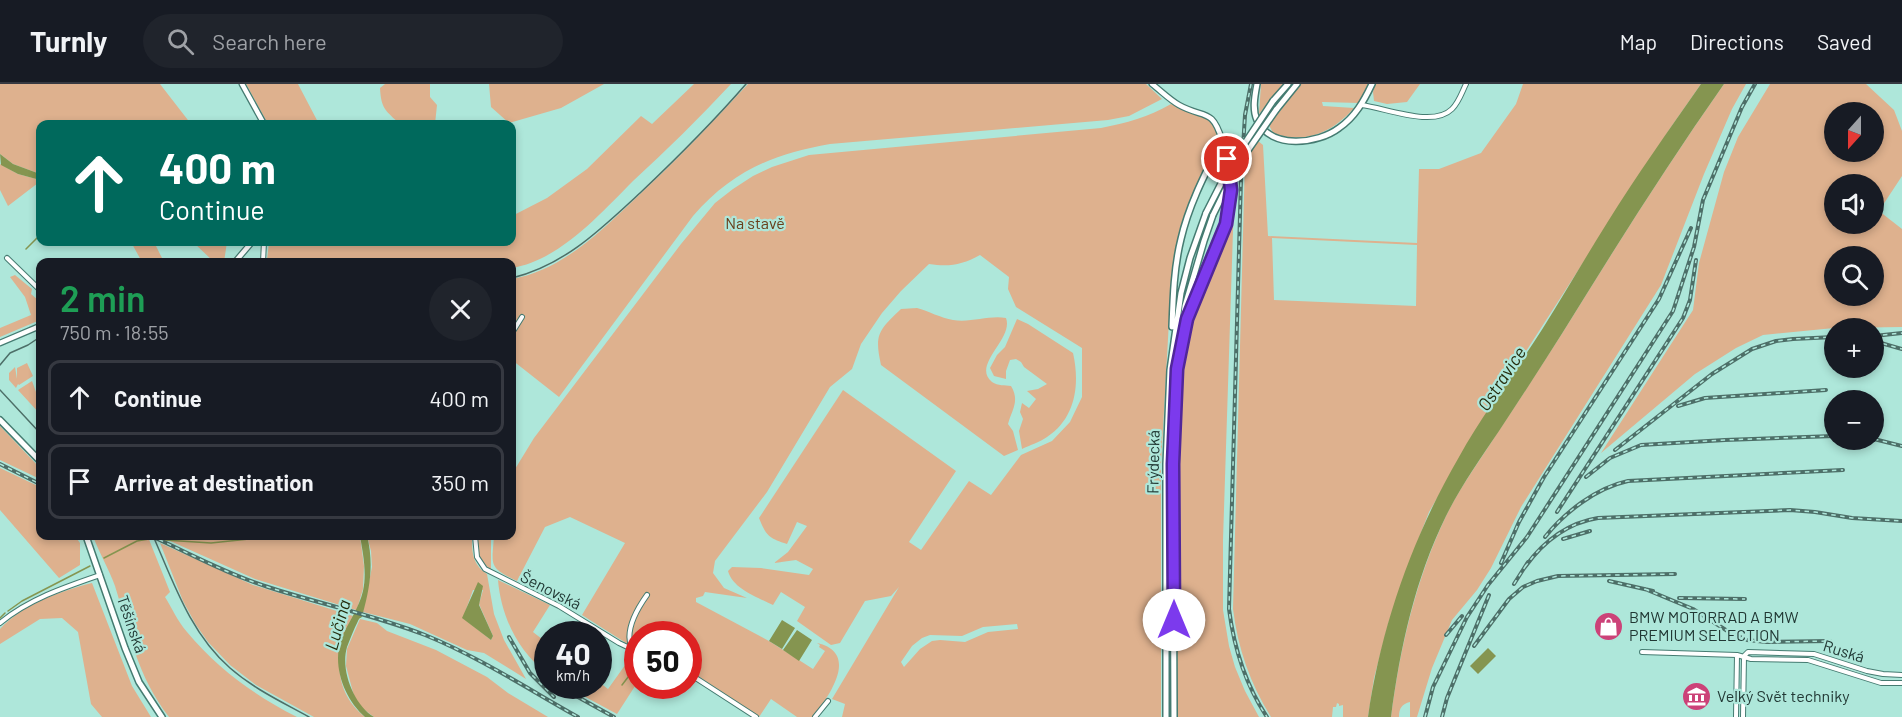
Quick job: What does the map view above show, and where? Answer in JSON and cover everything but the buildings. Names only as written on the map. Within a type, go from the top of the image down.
[{"type":"main road","points":[[1257,84],[1254,106],[1257,121],[1269,133],[1287,140],[1311,140],[1328,135],[1344,124],[1361,105],[1372,84]]},
{"type":"main road","name":"Frýdecká","points":[[1166,717],[1166,464],[1170,370],[1181,293],[1190,258],[1206,213],[1230,164],[1273,101],[1288,84]]},
{"type":"main road","name":"Frýdecká","points":[[1174,717],[1173,464],[1177,369],[1185,306],[1213,216],[1237,166],[1297,84]]},
{"type":"main road","points":[[1177,369],[1187,319],[1226,224],[1231,184],[1222,140]]},
{"type":"main road","points":[[1170,370],[1180,242],[1196,195],[1222,140]]},
{"type":"main road","points":[[0,420],[36,457]]},
{"type":"main road","name":"Těšínská","points":[[88,540],[139,682],[162,717]]},
{"type":"street","points":[[242,84],[262,120]]},
{"type":"street","points":[[1152,84],[1179,105],[1210,116],[1217,125],[1222,140]]},
{"type":"street","points":[[1361,105],[1435,118],[1453,108],[1466,84]]},
{"type":"street","points":[[240,258],[249,246]]},
{"type":"street","points":[[7,258],[36,286]]},
{"type":"street","points":[[516,327],[522,317]]},
{"type":"street","points":[[0,343],[36,328]]},
{"type":"street","name":"Šenovská","points":[[475,540],[477,557],[485,569],[580,617],[624,645]]},
{"type":"street","points":[[0,623],[9,615],[42,597],[101,575]]},
{"type":"street","points":[[633,621],[634,614],[647,595]]},
{"type":"street","name":"Ruská","points":[[1642,652],[1808,660],[1881,683],[1902,683]]},
{"type":"street","name":"Ruská","points":[[1744,656],[1748,652],[1814,654],[1867,671],[1902,675]]},
{"type":"street","points":[[1736,717],[1737,655]]},
{"type":"street","points":[[1743,717],[1744,656]]},
{"type":"street","points":[[702,682],[756,717]]},
{"type":"street","points":[[816,717],[828,700]]},
{"type":"green space","points":[[0,84],[160,84],[188,120],[36,120],[36,173],[13,164],[0,154]]},
{"type":"green space","points":[[246,84],[298,84],[317,120],[266,120]]},
{"type":"green space","points":[[385,84],[430,84],[430,97],[437,105],[435,120],[396,120],[383,105],[380,88]]},
{"type":"green space","points":[[489,84],[604,84],[561,108],[516,121],[506,120],[491,107]]},
{"type":"green space","points":[[694,84],[731,84],[593,221],[563,246],[530,263],[516,267],[516,258],[267,258],[269,246],[516,246],[516,214],[547,198],[587,169],[641,116],[652,124]]},
{"type":"green space","points":[[748,84],[1146,84],[1162,99],[1129,116],[1108,120],[830,144],[790,153],[755,167],[723,187],[693,216],[559,397],[516,363],[516,278],[547,267],[579,248],[622,211],[707,128]]},
{"type":"green space","points":[[1261,84],[1284,84],[1259,114]]},
{"type":"green space","points":[[1301,84],[1368,84],[1359,103],[1322,102],[1323,106],[1354,108],[1328,130],[1296,138],[1273,133],[1269,125]]},
{"type":"green space","points":[[1375,84],[1420,84],[1407,102],[1387,104],[1374,101]]},
{"type":"green space","points":[[1523,84],[1701,84],[1495,399],[1429,512],[1389,621],[1374,678],[1368,717],[1343,717],[1343,705],[1339,706],[1337,703],[1336,707],[1333,707],[1332,717],[1271,717],[1246,665],[1233,609],[1245,159],[1258,141],[1263,145],[1268,236],[1417,243],[1419,169],[1439,169],[1481,153],[1516,104]],"holes":[[[1272,238],[1417,245],[1416,306],[1274,300]]]},
{"type":"green space","points":[[1724,84],[1746,84],[1732,109],[1704,174],[1661,285],[1521,507],[1491,568],[1477,590],[1452,620],[1432,668],[1417,717],[1410,717],[1410,702],[1402,707],[1399,717],[1391,717],[1404,640],[1418,589],[1435,540],[1451,505],[1682,145]]},
{"type":"green space","points":[[1770,84],[1866,84],[1894,110],[1902,131],[1902,176],[1884,203],[1884,174],[1824,174],[1824,234],[1884,234],[1884,215],[1902,229],[1902,327],[1884,327],[1884,318],[1824,318],[1824,329],[1763,335],[1736,348],[1695,374],[1601,453],[1693,310],[1699,263],[1724,172],[1738,137]]},
{"type":"green space","name":"Na stavě","points":[[1171,104],[1210,120],[1216,128],[1217,138],[1192,196],[1178,238],[1170,303],[1161,464],[1161,717],[842,717],[845,704],[832,699],[899,587],[891,596],[865,601],[840,643],[831,645],[797,621],[805,607],[781,592],[773,605],[740,588],[728,571],[732,567],[761,568],[809,575],[813,569],[796,560],[774,563],[788,552],[807,526],[797,522],[787,544],[768,535],[759,518],[843,390],[956,471],[909,542],[921,550],[969,481],[991,495],[1021,455],[1052,441],[1070,422],[1082,397],[1082,348],[1016,307],[1008,289],[1009,277],[980,255],[955,264],[929,264],[882,313],[861,344],[852,369],[830,387],[767,492],[715,561],[713,573],[724,588],[747,598],[705,592],[703,596],[696,598],[696,602],[769,641],[813,669],[825,651],[817,643],[830,648],[837,656],[839,666],[837,676],[813,717],[797,717],[771,699],[759,717],[702,679],[702,621],[624,621],[624,642],[612,634],[612,621],[591,621],[582,615],[625,543],[570,517],[545,527],[517,581],[496,569],[493,560],[494,540],[516,540],[516,467],[534,438],[681,244],[715,203],[733,189],[772,167],[809,155],[1101,128],[1137,119]],"holes":[[[1017,624],[1018,629],[988,632],[965,642],[932,641],[920,649],[904,667],[901,662],[912,646],[930,635],[962,636],[983,627]]]},
{"type":"green space","points":[[0,164],[18,174],[36,179],[36,185],[8,206],[0,190]]},
{"type":"green space","points":[[1234,200],[1223,540],[1223,610],[1235,667],[1259,717],[1177,717],[1178,463],[1185,337],[1195,303],[1223,235]]},
{"type":"green space","points":[[133,246],[156,246],[162,258],[140,258]]},
{"type":"green space","points":[[197,246],[226,246],[225,258],[210,258]]},
{"type":"green space","points":[[15,275],[32,289],[31,294],[36,298],[36,322],[0,337],[0,328],[31,315],[25,297],[10,277]]},
{"type":"green space","points":[[917,308],[953,320],[1006,318],[1007,326],[1004,334],[986,368],[987,375],[992,382],[1011,386],[1014,391],[1014,405],[1008,424],[1013,431],[1018,450],[1004,456],[881,365],[878,339],[883,328],[901,309]]},
{"type":"green space","points":[[1017,319],[1073,353],[1076,377],[1074,400],[1064,420],[1047,437],[1022,449],[1019,431],[1023,419],[1020,412],[1022,403],[1029,408],[1036,399],[1027,391],[1047,384],[1016,359],[1010,360],[1006,379],[994,376],[990,368],[997,355],[1005,347]]},
{"type":"green space","points":[[27,363],[33,376],[18,384],[16,388],[9,380],[9,373],[15,367],[17,379],[17,368]]},
{"type":"green space","points":[[32,381],[36,392],[36,410],[18,390]]},
{"type":"green space","points":[[0,426],[36,464],[36,477],[0,460]]},
{"type":"green space","points":[[0,468],[36,485],[36,540],[78,540],[80,543],[80,565],[59,578],[0,510]]},
{"type":"green space","points":[[95,540],[149,540],[170,592],[165,597],[187,632],[211,658],[237,680],[266,700],[297,717],[169,717],[149,686],[142,670],[115,586]]},
{"type":"green space","points":[[168,540],[361,540],[364,566],[363,589],[356,610],[255,579]]},
{"type":"green space","points":[[368,540],[472,540],[476,562],[487,574],[494,614],[504,640],[526,679],[484,653],[467,650],[410,624],[363,612],[372,567]],"holes":[[[473,590],[483,590],[479,604],[493,636],[491,640],[463,618]]]},
{"type":"green space","points":[[476,540],[491,540],[491,570],[483,563],[479,563]]},
{"type":"green space","points":[[160,543],[253,585],[353,616],[342,642],[340,670],[347,695],[354,707],[365,717],[314,717],[256,685],[230,665],[208,642],[196,625],[183,601]]},
{"type":"green space","points":[[498,580],[550,605],[540,621],[534,621],[534,661],[520,644],[507,620]]},
{"type":"green space","points":[[92,583],[132,686],[151,717],[102,717],[91,704],[78,632],[62,618],[40,619],[0,644],[0,629],[19,613],[67,590]]},
{"type":"green space","points":[[360,619],[377,623],[387,631],[436,650],[487,677],[508,693],[548,717],[374,717],[362,708],[354,696],[346,666],[347,649]]},
{"type":"green space","points":[[624,667],[624,699],[627,699],[617,714],[589,699],[612,699],[612,683]]},
{"type":"shaded area","points":[[1701,84],[1724,84],[1642,207],[1471,473],[1446,516],[1426,564],[1410,614],[1391,717],[1368,717],[1390,616],[1413,550],[1442,487],[1479,424],[1543,328],[1618,205]]},
{"type":"shaded area","points":[[0,154],[13,164],[36,173],[36,179],[18,174],[1,165]]},
{"type":"shaded area","points":[[361,540],[368,540],[370,556],[368,594],[362,615],[347,647],[345,666],[355,696],[374,717],[365,717],[351,701],[342,680],[338,658],[342,637],[363,591],[365,570]]},
{"type":"shaded area","points":[[478,582],[483,586],[479,605],[493,636],[491,640],[462,618]]},
{"type":"shaded area","points":[[782,620],[795,628],[782,649],[769,641]]},
{"type":"shaded area","points":[[797,630],[812,640],[799,661],[783,650]]},
{"type":"shaded area","points":[[1488,648],[1496,656],[1478,674],[1470,666]]},
{"type":"waterway","points":[[26,249],[36,239]]},
{"type":"waterway","points":[[104,558],[143,540]]},
{"type":"waterway","points":[[164,540],[211,543],[240,540]]},
{"type":"waterway","points":[[8,611],[22,601],[90,566]]},
{"type":"waterway","points":[[0,618],[5,613]]},
{"type":"tram line","points":[[516,277],[566,255],[596,232],[681,153],[746,84]]},
{"type":"tram line","points":[[0,365],[10,353],[36,340]]},
{"type":"tram line","points":[[0,390],[36,429]]},
{"type":"tram line","points":[[155,540],[185,608],[216,655],[268,695],[309,717]]},
{"type":"railway","points":[[1251,84],[1245,115],[1241,179],[1229,609],[1242,665],[1252,692],[1267,717]]},
{"type":"railway","points":[[1425,717],[1433,687],[1467,617],[1488,585],[1527,537],[1673,311],[1694,247],[1703,200],[1742,107],[1755,84]]},
{"type":"railway","points":[[1501,563],[1519,522],[1544,477],[1659,299],[1691,228]]},
{"type":"railway","points":[[1557,512],[1683,318],[1690,300],[1696,260]]},
{"type":"railway","points":[[1884,335],[1902,333]]},
{"type":"railway","points":[[1615,450],[1712,374],[1752,349],[1776,341],[1824,337]]},
{"type":"railway","points":[[1884,344],[1902,349]]},
{"type":"railway","points":[[1678,406],[1705,398],[1824,390]]},
{"type":"railway","points":[[1586,477],[1610,458],[1641,445],[1824,436]]},
{"type":"railway","points":[[1884,442],[1902,446]]},
{"type":"railway","points":[[0,464],[36,482]]},
{"type":"railway","points":[[1545,537],[1582,502],[1604,489],[1628,481],[1843,470]]},
{"type":"railway","points":[[1525,567],[1557,535],[1576,524],[1598,518],[1790,510],[1852,518],[1902,521]]},
{"type":"railway","points":[[1563,539],[1590,531]]},
{"type":"railway","points":[[159,540],[253,582],[386,621],[425,635],[484,663],[578,717]]},
{"type":"railway","points":[[1514,584],[1528,562]]},
{"type":"railway","points":[[1474,646],[1509,599],[1523,587],[1537,581],[1558,576],[1675,574]]},
{"type":"railway","points":[[1609,581],[1653,591]]},
{"type":"railway","points":[[1645,589],[1693,609],[1729,632],[1747,640],[1830,641]]},
{"type":"railway","points":[[1442,717],[1447,698],[1489,595]]},
{"type":"railway","points":[[1679,598],[1745,599]]},
{"type":"railway","points":[[1446,635],[1462,616]]},
{"type":"railway","points":[[509,637],[534,677]]},
{"type":"railway","points":[[581,699],[614,717]]},
{"type":"place","name":"BMW MOTORRAD A BMW PREMIUM SELECTION","points":[[1608,626]]},
{"type":"place","name":"Velký Svět techniky","points":[[1696,696]]},
{"type":"route","points":[[1174,620],[1173,464],[1177,369],[1187,319],[1226,224],[1231,190],[1227,159]]},
{"type":"water label","name":"Ostravice","points":[[1502,379]]},
{"type":"water label","name":"Lučina","points":[[338,625]]}]
